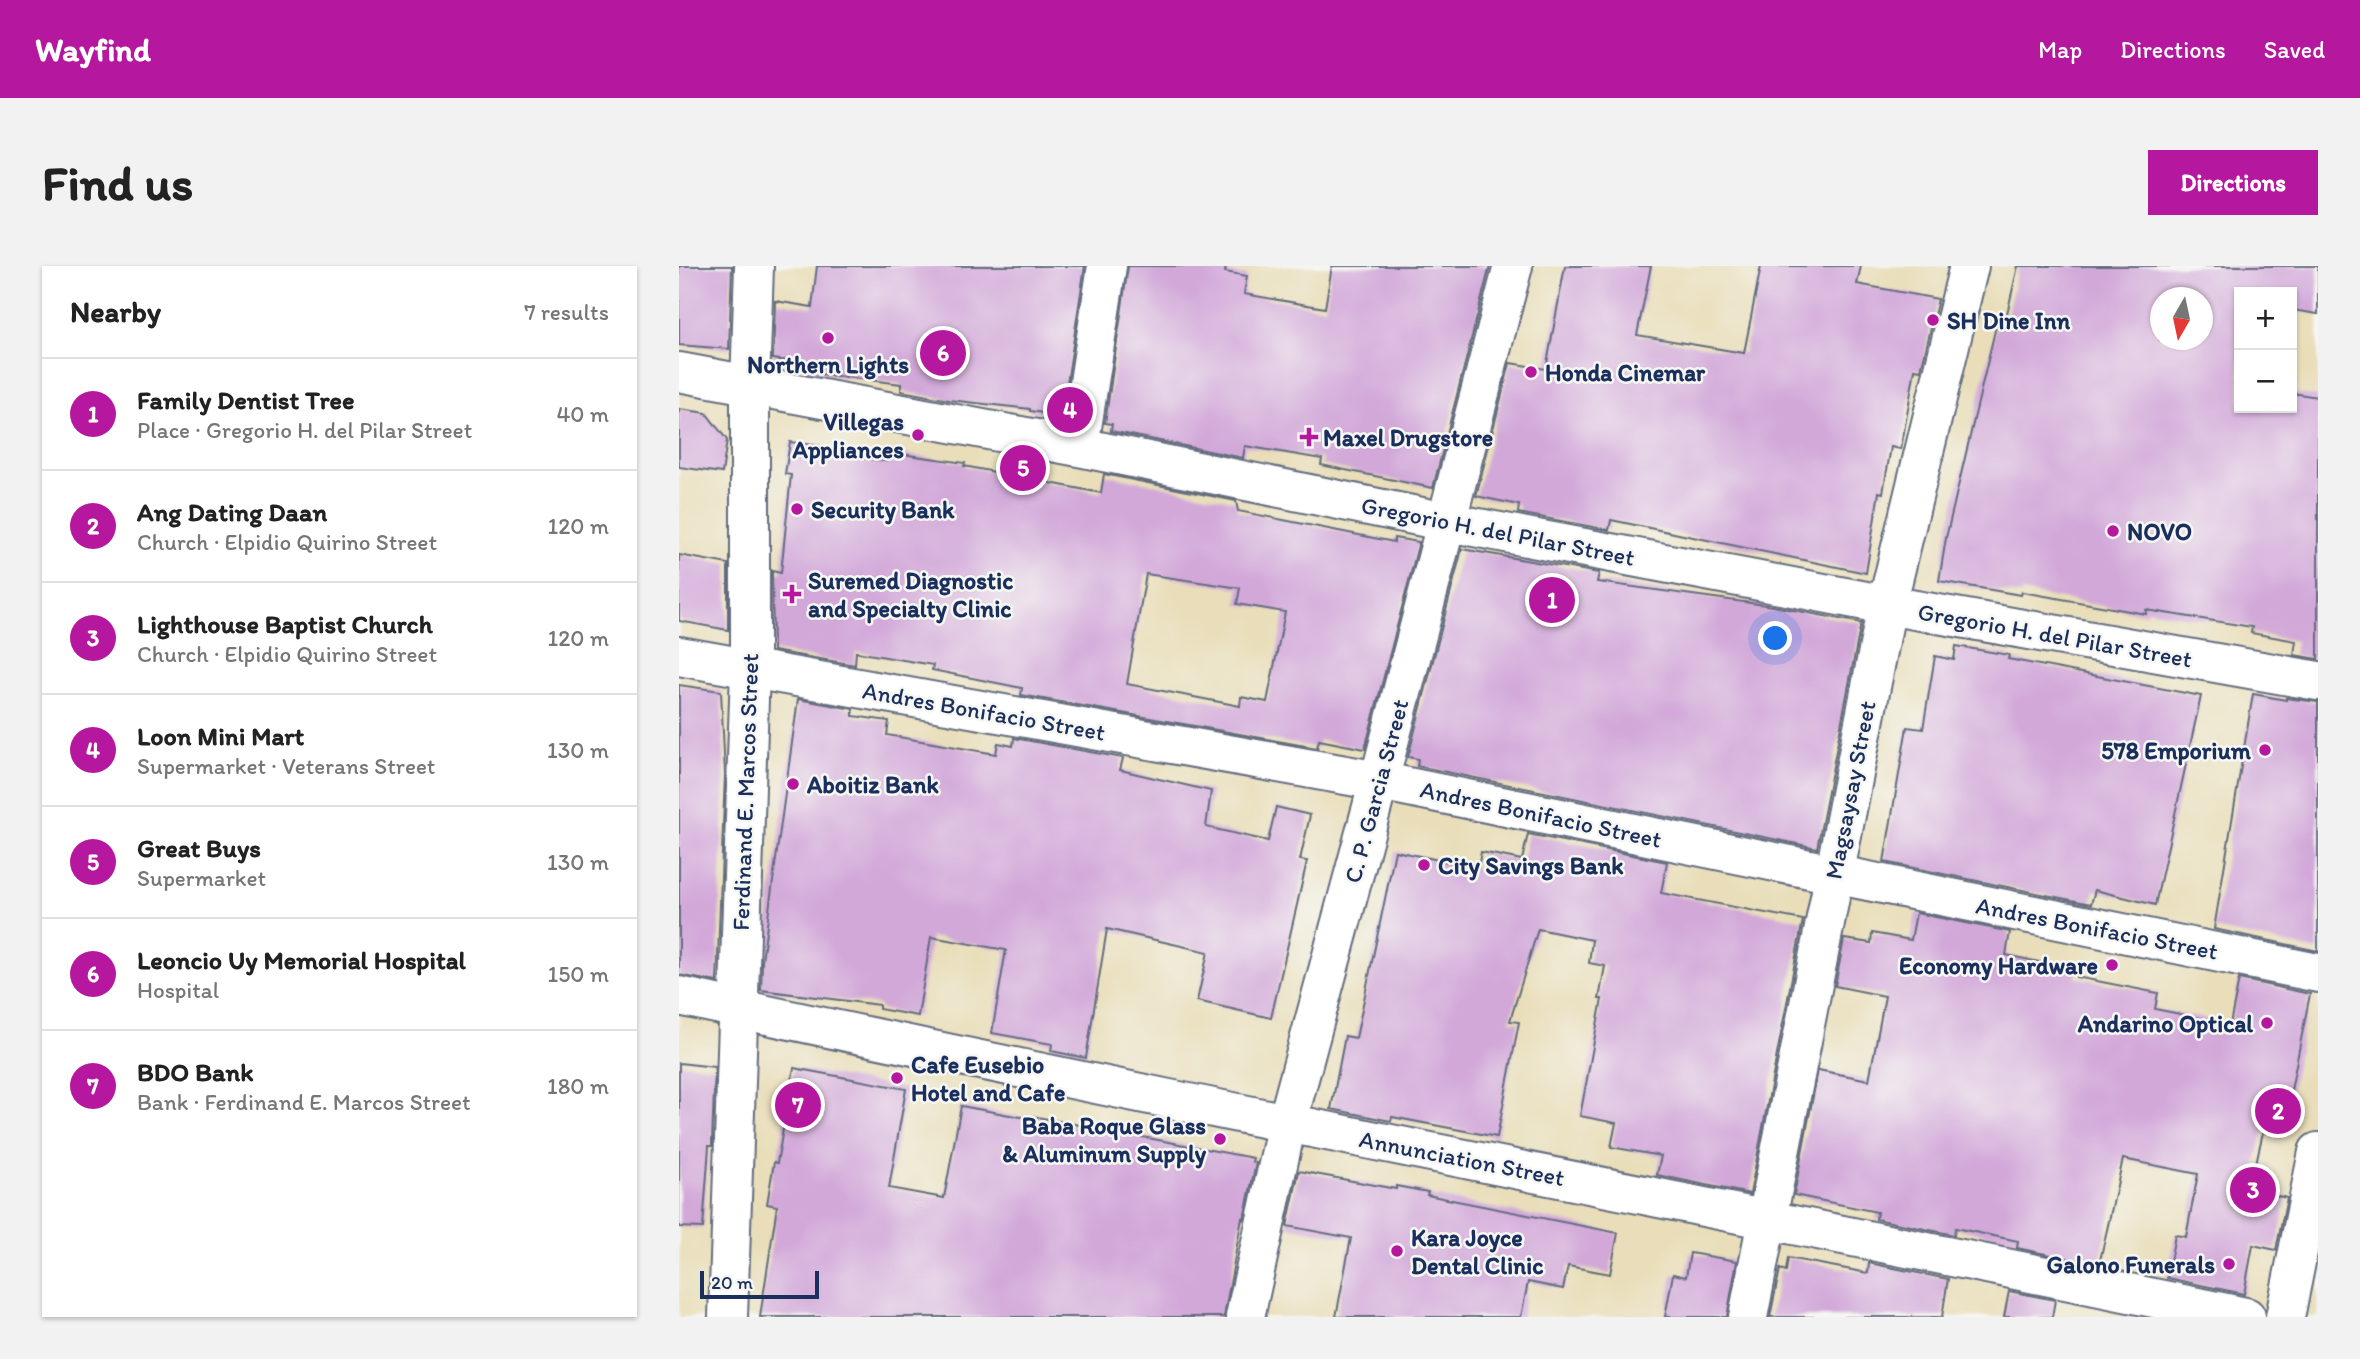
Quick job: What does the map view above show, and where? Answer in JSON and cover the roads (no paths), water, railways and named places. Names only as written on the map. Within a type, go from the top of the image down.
[{"type":"street","name":"Ferdinand E. Marcos Street","points":[[728,1317],[750,670],[750,386],[754,266]]},
{"type":"street","points":[[1079,447],[1107,266]]},
{"type":"street","name":"C. P. Garcia Street","points":[[1245,1317],[1287,1123],[1513,266]]},
{"type":"street","name":"Magsaysay Street","points":[[1748,1317],[1888,605],[1969,266]]},
{"type":"street","name":"Gregorio H. del Pilar Street","points":[[679,372],[1079,447],[1447,522],[1888,605],[2318,681]]},
{"type":"street","name":"Andres Bonifacio Street","points":[[679,656],[1379,781],[2318,973]]},
{"type":"street","name":"Annunciation Street","points":[[679,996],[1287,1123],[2246,1317]]},
{"type":"street","points":[[2285,1317],[2318,1152]]},
{"type":"place","name":"SH Dine Inn","points":[[1933,320]]},
{"type":"place","name":"Northern Lights","points":[[828,338]]},
{"type":"place","name":"Leoncio Uy Memorial Hospital","points":[[943,353]]},
{"type":"place","name":"Honda Cinemar","points":[[1531,372]]},
{"type":"place","name":"Loon Mini Mart","points":[[1070,410]]},
{"type":"place","name":"Villegas Appliances","points":[[918,435]]},
{"type":"place","name":"Maxel Drugstore","points":[[1309,437]]},
{"type":"place","name":"Great Buys","points":[[1023,468]]},
{"type":"place","name":"Security Bank","points":[[797,509]]},
{"type":"place","name":"NOVO","points":[[2113,531]]},
{"type":"place","name":"Suremed Diagnostic and Specialty Clinic","points":[[792,594]]},
{"type":"place","name":"Family Dentist Tree","points":[[1552,600]]},
{"type":"place","name":"578 Emporium","points":[[2265,750]]},
{"type":"place","name":"Aboitiz Bank","points":[[793,784]]},
{"type":"place","name":"City Savings Bank","points":[[1424,865]]},
{"type":"place","name":"Economy Hardware","points":[[2112,965]]},
{"type":"place","name":"Andarino Optical","points":[[2267,1023]]},
{"type":"place","name":"Cafe Eusebio Hotel and Cafe","points":[[897,1078]]},
{"type":"place","name":"BDO Bank","points":[[798,1105]]},
{"type":"place","name":"Ang Dating Daan","points":[[2278,1111]]},
{"type":"place","name":"Baba Roque Glass & Aluminum Supply","points":[[1220,1139]]},
{"type":"place","name":"Lighthouse Baptist Church","points":[[2253,1190]]},
{"type":"place","name":"Kara Joyce Dental Clinic","points":[[1397,1251]]},
{"type":"place","name":"Galono Funerals","points":[[2229,1264]]}]
